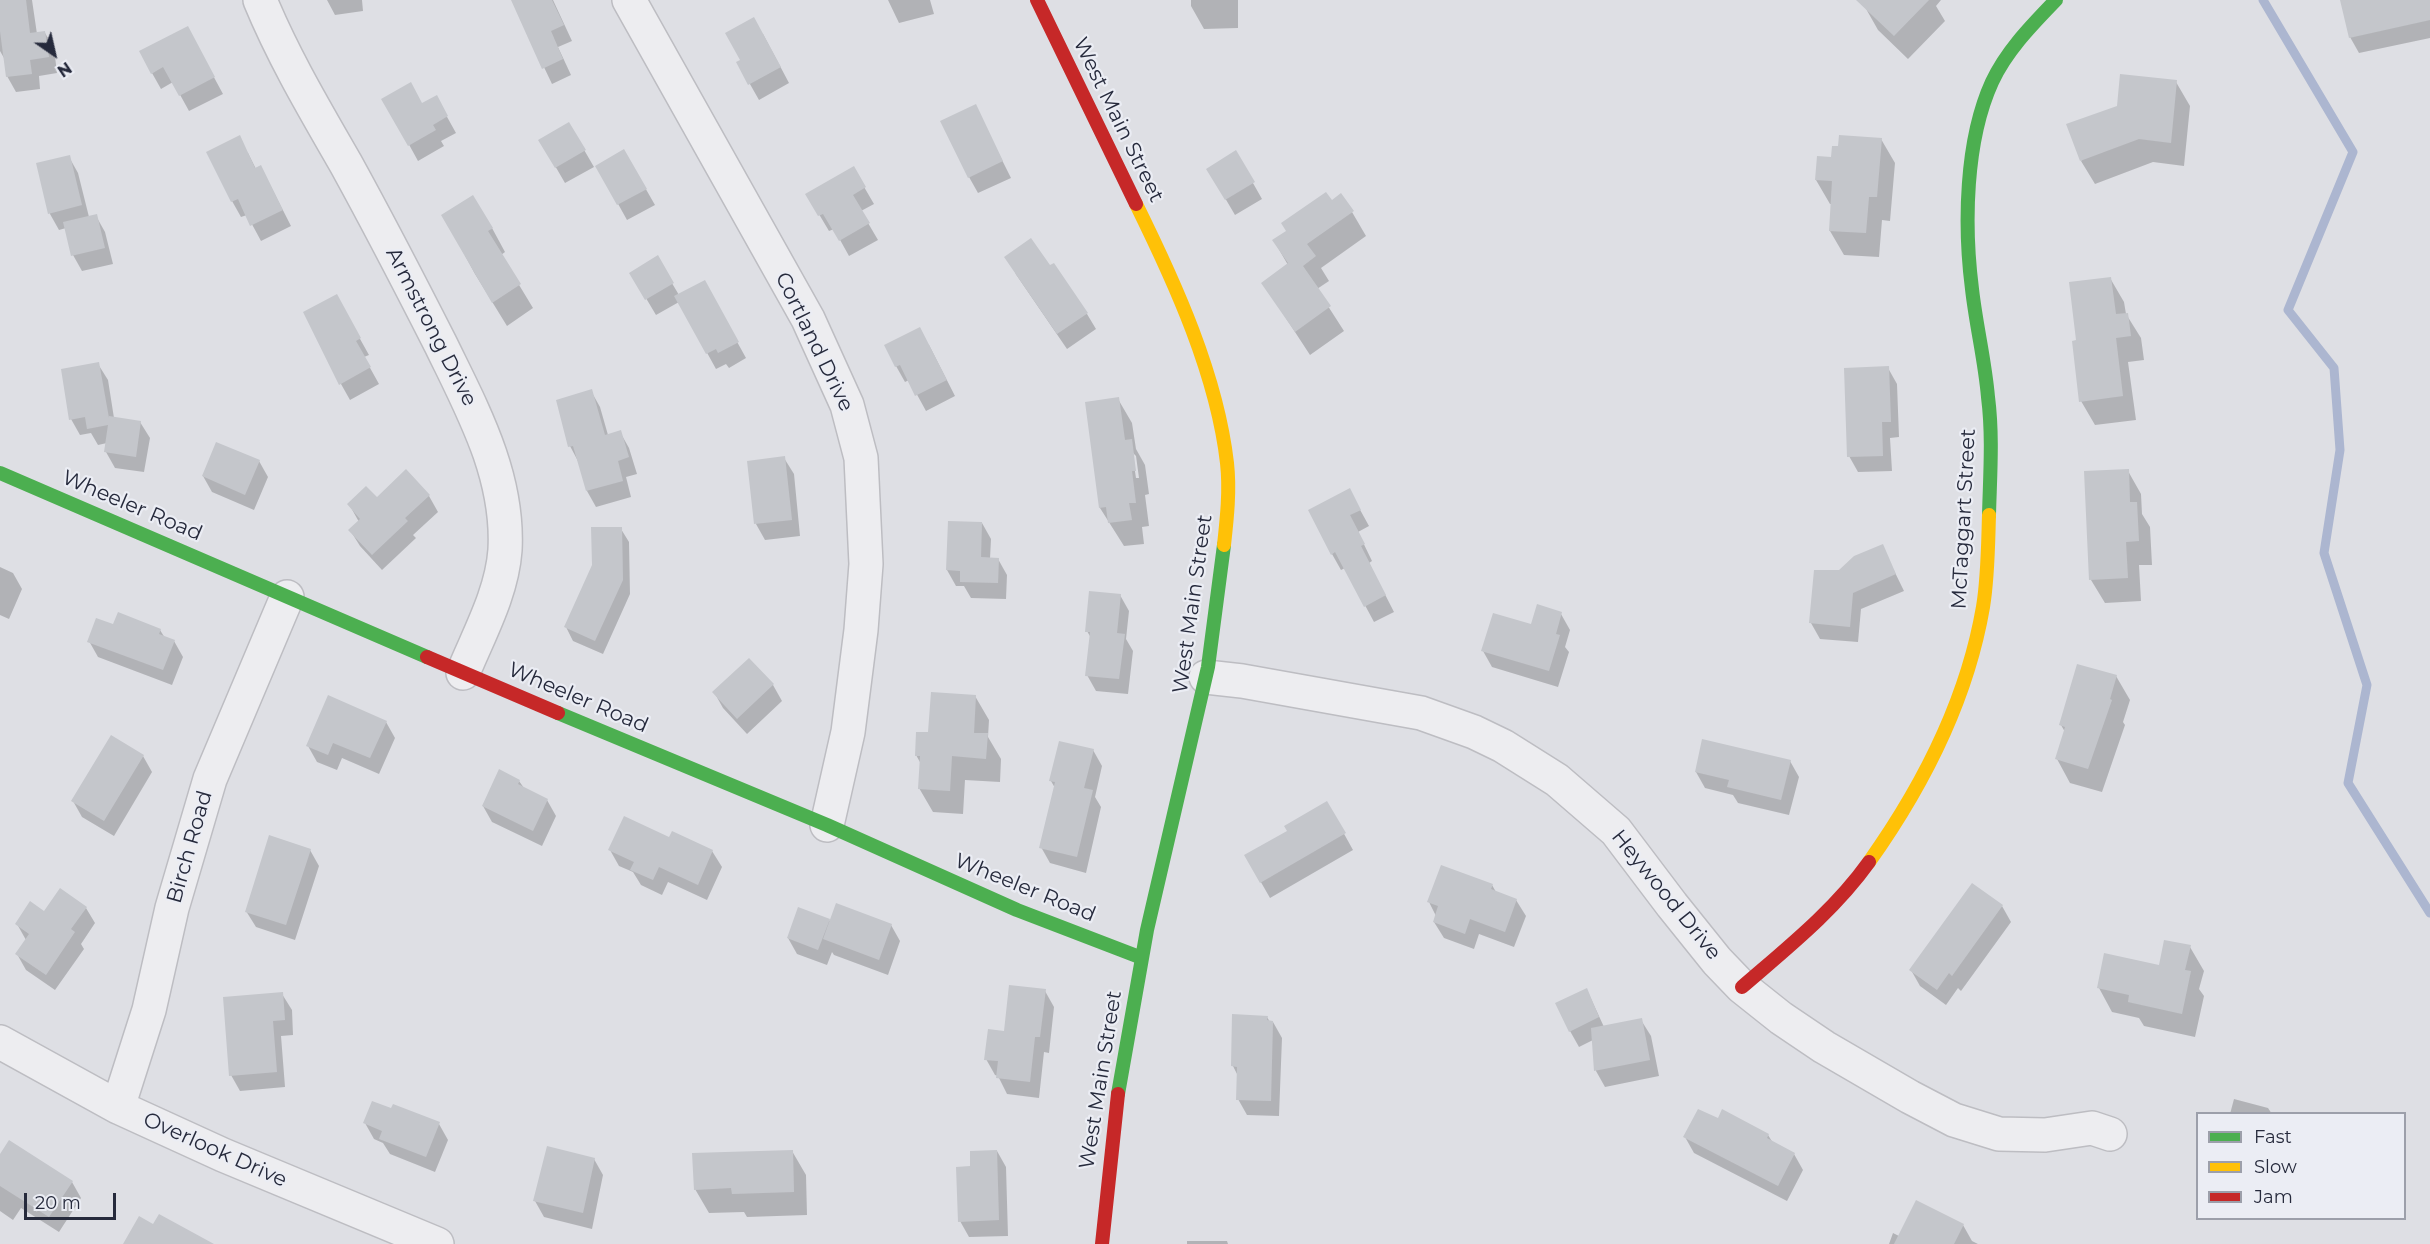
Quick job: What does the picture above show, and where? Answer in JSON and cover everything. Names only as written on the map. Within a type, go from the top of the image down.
[{"type":"street","name":"Armstrong Drive","points":[[260,0],[296,77],[400,262],[472,407],[491,456],[502,497],[505,550],[498,587],[463,673]]},
{"type":"street","name":"Cortland Drive","points":[[629,0],[808,319],[847,405],[861,458],[866,564],[861,630],[848,732],[827,825]]},
{"type":"street","name":"West Main Street","points":[[1037,0],[1161,258],[1203,358],[1213,389],[1226,453],[1228,506],[1206,677],[1142,958],[1114,1118],[1106,1181],[1102,1244]]},
{"type":"street","name":"McTaggart Street","points":[[1742,987],[1823,915],[1871,859],[1926,768],[1949,720],[1968,670],[1981,619],[1986,584],[1990,466],[1988,376],[1970,271],[1970,197],[1977,136],[1988,89],[2002,64],[2019,40],[2056,0]]},
{"type":"street","name":"Wheeler Road","points":[[0,473],[463,673],[827,825],[1017,910],[1142,958]]},
{"type":"street","name":"Birch Road","points":[[118,1107],[149,1010],[172,908],[210,779],[287,597]]},
{"type":"street","name":"Heywood Drive","points":[[1206,677],[1242,681],[1421,713],[1474,732],[1503,746],[1564,785],[1616,831],[1680,915],[1742,987],[1781,1018],[1824,1047],[1954,1120],[1999,1134],[2045,1135],[2092,1128],[2110,1134]]},
{"type":"street","name":"Overlook Drive","points":[[0,1042],[118,1107],[223,1155],[437,1244]]},
{"type":"building","points":[[0,0],[26,0],[30,33],[45,31],[49,57],[30,60],[32,74],[6,77],[0,31]]},
{"type":"building","points":[[511,0],[552,0],[564,25],[551,31],[563,59],[542,69]]},
{"type":"building","points":[[1856,0],[1929,0],[1894,36]]},
{"type":"building","points":[[2340,0],[2430,0],[2430,20],[2349,38]]},
{"type":"building","points":[[754,17],[781,67],[748,85],[736,62],[740,60],[725,33]]},
{"type":"building","points":[[188,26],[215,77],[179,96],[163,67],[151,74],[139,51]]},
{"type":"building","points":[[2120,74],[2177,80],[2171,143],[2139,139],[2080,161],[2066,124],[2117,106]]},
{"type":"building","points":[[411,82],[422,103],[437,95],[448,116],[433,125],[436,130],[408,146],[381,99]]},
{"type":"building","points":[[976,104],[1003,161],[968,178],[940,121]]},
{"type":"building","points":[[569,122],[586,150],[555,168],[538,140]]},
{"type":"building","points":[[240,135],[255,168],[261,165],[283,210],[250,226],[238,199],[231,202],[206,152]]},
{"type":"building","points":[[1839,135],[1882,138],[1877,197],[1869,197],[1866,233],[1829,231],[1832,181],[1815,180],[1817,156],[1831,157],[1832,146],[1838,146]]},
{"type":"building","points":[[624,149],[647,189],[617,205],[595,166]]},
{"type":"building","points":[[1236,150],[1255,182],[1225,200],[1206,169]]},
{"type":"building","points":[[70,155],[82,205],[48,214],[36,163]]},
{"type":"building","points":[[854,166],[866,187],[853,195],[870,223],[839,241],[823,214],[818,216],[805,194]]},
{"type":"building","points":[[1326,192],[1332,200],[1341,193],[1354,211],[1307,244],[1316,256],[1303,266],[1331,306],[1295,332],[1261,283],[1288,263],[1272,240],[1286,231],[1281,223]]},
{"type":"building","points":[[473,195],[493,228],[488,231],[521,284],[492,303],[441,215]]},
{"type":"building","points":[[97,214],[105,248],[71,256],[63,222]]},
{"type":"building","points":[[1031,238],[1050,265],[1054,263],[1088,313],[1057,334],[1004,257]]},
{"type":"building","points":[[658,255],[674,283],[645,300],[629,273]]},
{"type":"building","points":[[2111,277],[2116,314],[2128,313],[2131,336],[2116,338],[2123,396],[2079,402],[2072,341],[2076,340],[2069,282]]},
{"type":"building","points":[[705,280],[739,342],[718,353],[716,349],[706,354],[674,296]]},
{"type":"building","points":[[337,294],[361,338],[356,341],[371,367],[339,385],[303,312]]},
{"type":"building","points":[[920,327],[947,380],[915,396],[900,365],[895,367],[884,345]]},
{"type":"building","points":[[99,362],[109,418],[109,416],[141,421],[136,457],[104,452],[108,425],[87,429],[85,417],[69,420],[61,369]]},
{"type":"building","points":[[1889,366],[1891,422],[1882,422],[1883,456],[1847,457],[1844,368]]},
{"type":"building","points":[[592,389],[605,435],[621,430],[629,457],[618,461],[623,481],[586,491],[573,446],[568,447],[556,400]]},
{"type":"building","points":[[1119,397],[1125,440],[1132,439],[1136,471],[1132,471],[1136,503],[1129,503],[1132,520],[1108,523],[1106,507],[1099,508],[1085,402]]},
{"type":"building","points":[[216,442],[260,460],[245,495],[202,476]]},
{"type":"building","points":[[785,456],[792,520],[754,524],[747,461]]},
{"type":"building","points":[[406,469],[430,495],[405,518],[408,521],[372,555],[348,530],[360,519],[347,504],[366,486],[377,497]]},
{"type":"building","points":[[2129,469],[2130,502],[2137,502],[2139,541],[2126,542],[2128,578],[2089,580],[2084,471]]},
{"type":"building","points":[[1350,488],[1361,510],[1350,515],[1365,544],[1361,546],[1386,595],[1364,607],[1335,552],[1331,555],[1308,510]]},
{"type":"building","points":[[948,521],[982,522],[981,557],[999,558],[998,583],[960,582],[960,571],[946,570]]},
{"type":"building","points":[[591,527],[622,527],[623,580],[595,641],[564,627],[592,565]]},
{"type":"building","points":[[1883,544],[1896,574],[1853,593],[1850,627],[1809,623],[1814,570],[1839,570],[1854,556]]},
{"type":"building","points":[[1089,591],[1121,594],[1117,633],[1125,634],[1119,679],[1085,676],[1090,632],[1085,632]]},
{"type":"building","points":[[1537,604],[1562,612],[1556,634],[1560,635],[1549,671],[1481,651],[1493,613],[1531,624]]},
{"type":"building","points":[[118,612],[161,629],[159,634],[175,640],[163,670],[87,642],[96,618],[113,624]]},
{"type":"building","points":[[749,658],[774,684],[737,719],[712,692]]},
{"type":"building","points":[[2077,664],[2117,675],[2110,699],[2112,700],[2088,769],[2055,759],[2065,727],[2059,725]]},
{"type":"building","points":[[931,692],[976,695],[974,733],[988,733],[986,759],[952,756],[950,791],[918,789],[920,756],[915,756],[916,732],[928,732]]},
{"type":"building","points":[[328,695],[387,721],[370,758],[333,743],[328,755],[306,746]]},
{"type":"building","points":[[111,735],[144,755],[104,821],[71,801]]},
{"type":"building","points":[[1702,739],[1791,760],[1781,800],[1727,787],[1729,780],[1695,772]]},
{"type":"building","points":[[1059,741],[1094,749],[1084,788],[1093,790],[1077,857],[1039,848],[1055,782],[1049,781]]},
{"type":"building","points":[[499,769],[520,780],[518,784],[548,799],[533,831],[482,806]]},
{"type":"building","points":[[1327,801],[1346,833],[1260,883],[1244,855],[1287,831],[1284,826]]},
{"type":"building","points":[[624,816],[669,837],[672,831],[713,850],[698,885],[659,867],[653,880],[630,870],[634,862],[608,850]]},
{"type":"building","points":[[269,835],[311,849],[286,925],[245,912]]},
{"type":"building","points":[[1441,865],[1493,884],[1491,889],[1517,899],[1505,932],[1470,919],[1465,934],[1433,922],[1438,906],[1427,902]]},
{"type":"building","points":[[1972,883],[2003,905],[1952,976],[1949,973],[1937,990],[1909,970]]},
{"type":"building","points":[[60,888],[87,907],[71,929],[75,932],[46,975],[15,954],[29,934],[15,924],[30,901],[44,911]]},
{"type":"building","points":[[836,903],[892,924],[879,960],[823,939]]},
{"type":"building","points":[[798,907],[830,919],[818,950],[787,938]]},
{"type":"building","points":[[2164,940],[2191,945],[2185,970],[2191,971],[2182,1014],[2128,1002],[2129,995],[2097,988],[2104,953],[2159,965]]},
{"type":"building","points":[[1009,985],[1046,989],[1040,1037],[1035,1037],[1030,1082],[996,1078],[998,1061],[984,1060],[988,1029],[1004,1031]]},
{"type":"building","points":[[1587,988],[1599,1017],[1569,1032],[1555,1003]]},
{"type":"building","points":[[283,992],[285,1020],[273,1021],[277,1072],[229,1076],[223,997]]},
{"type":"building","points":[[1232,1014],[1268,1016],[1267,1020],[1273,1021],[1271,1101],[1236,1100],[1237,1067],[1231,1066]]},
{"type":"building","points":[[1642,1018],[1650,1060],[1594,1071],[1591,1028]]},
{"type":"building","points":[[372,1101],[391,1108],[393,1104],[440,1122],[426,1157],[379,1139],[382,1131],[363,1123]]},
{"type":"building","points":[[1698,1109],[1718,1118],[1722,1109],[1769,1134],[1767,1138],[1795,1153],[1778,1186],[1683,1137]]},
{"type":"building","points":[[9,1140],[73,1181],[49,1217],[0,1186],[0,1154]]},
{"type":"building","points":[[547,1146],[595,1158],[583,1213],[533,1201]]},
{"type":"building","points":[[793,1150],[794,1192],[732,1194],[731,1188],[694,1190],[692,1153]]},
{"type":"building","points":[[997,1150],[999,1220],[958,1222],[956,1167],[970,1166],[970,1151]]},
{"type":"building","points":[[1916,1200],[1964,1224],[1954,1244],[1894,1244]]},
{"type":"building","points":[[159,1214],[214,1244],[123,1244],[139,1216],[153,1224]]},
{"type":"waterway","points":[[2263,0],[2353,152],[2288,310],[2334,368],[2340,450],[2324,553],[2367,685],[2348,783],[2430,913]]},
{"type":"traffic: fast","points":[[1989,515],[1990,412],[1969,264],[1968,211],[1972,157],[1983,105],[1998,70],[2021,38],[2056,0]]},
{"type":"traffic: fast","points":[[0,473],[427,657]]},
{"type":"traffic: fast","points":[[1118,1094],[1147,930],[1208,667],[1224,545]]},
{"type":"traffic: fast","points":[[558,713],[827,825],[1017,910],[1142,958]]},
{"type":"traffic: slow","points":[[1136,204],[1179,297],[1214,397],[1222,430],[1228,473],[1224,545]]},
{"type":"traffic: slow","points":[[1869,862],[1925,772],[1954,709],[1966,675],[1976,642],[1985,596],[1989,515]]},
{"type":"traffic: jam","points":[[1037,0],[1136,204]]},
{"type":"traffic: jam","points":[[427,657],[558,713]]},
{"type":"traffic: jam","points":[[1742,987],[1825,913],[1869,862]]},
{"type":"traffic: jam","points":[[1102,1244],[1118,1094]]}]
